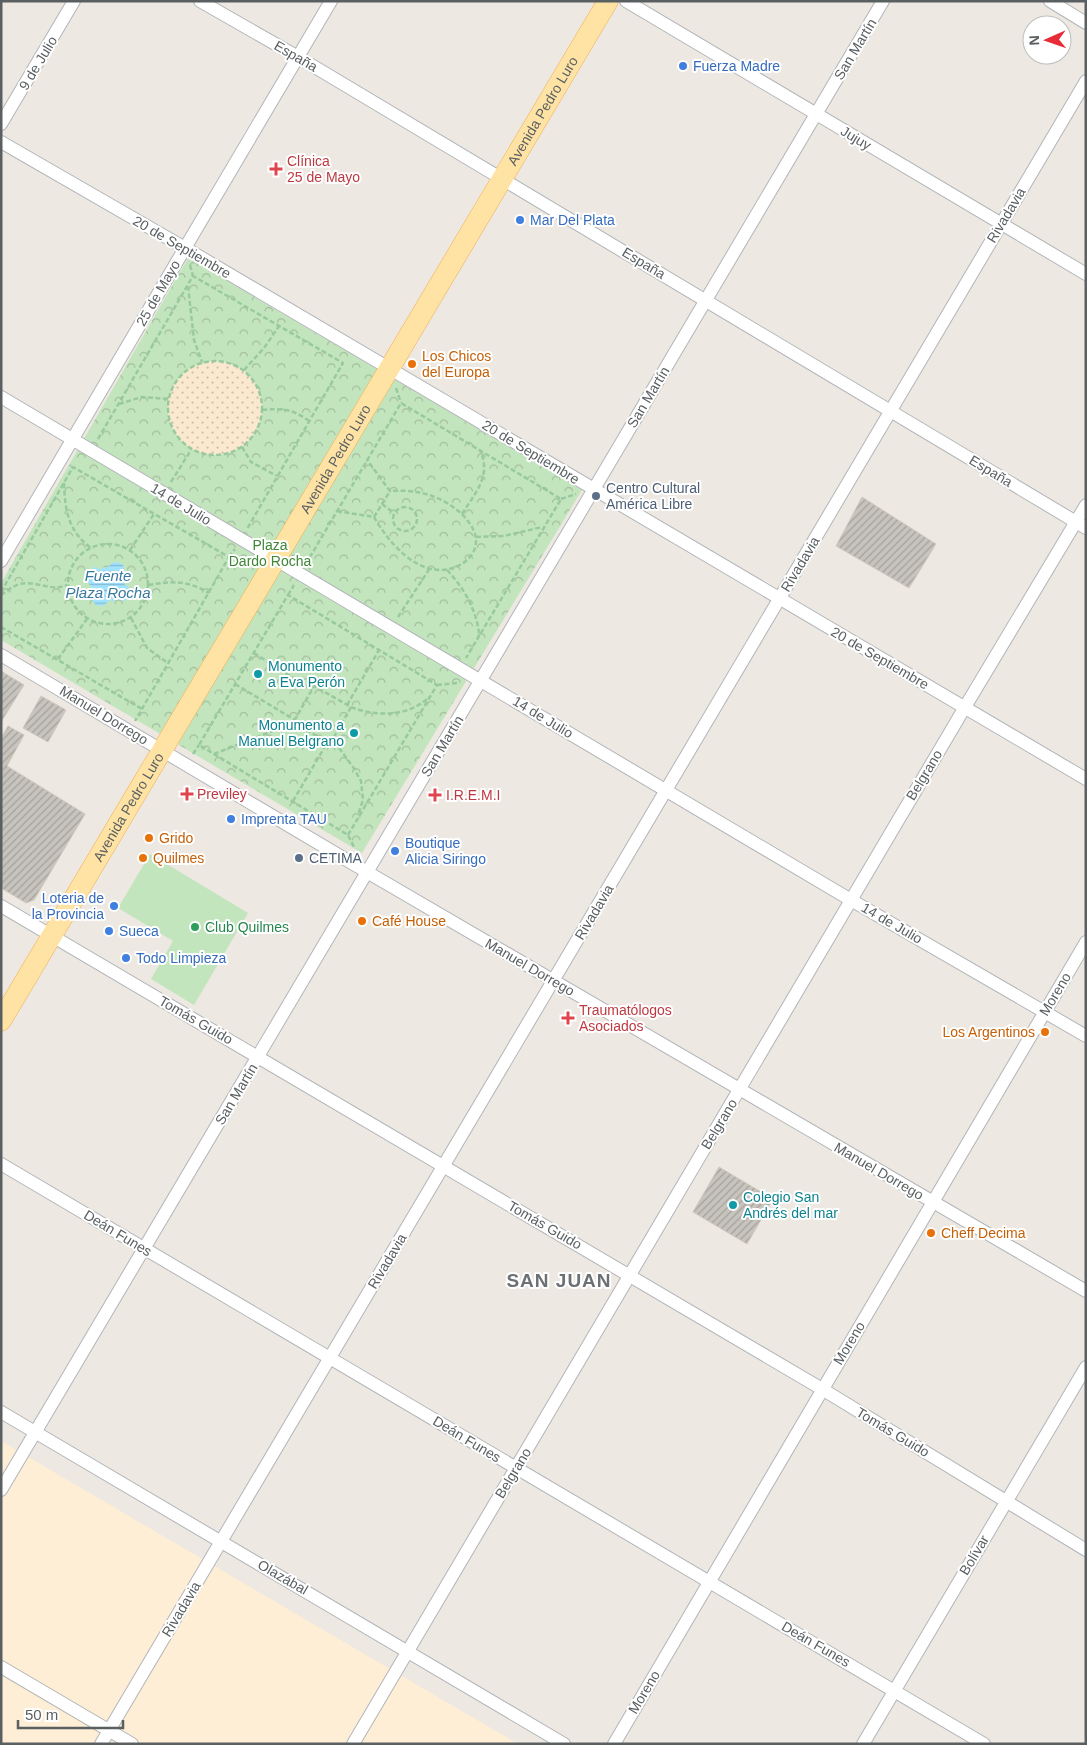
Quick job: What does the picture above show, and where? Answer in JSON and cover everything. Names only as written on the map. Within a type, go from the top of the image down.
[{"type":"main road","name":"Avenida Pedro Luro","points":[[1,1021],[608,1]]},
{"type":"street","name":"9 de Julio","points":[[1,124],[74,1]]},
{"type":"street","name":"España","points":[[200,1],[298,57],[1081,525]]},
{"type":"street","name":"25 de Mayo","points":[[1,561],[331,1]]},
{"type":"street","name":"Jujuy","points":[[626,1],[1086,274]]},
{"type":"street","name":"San Martín","points":[[1,1490],[883,1]]},
{"type":"street","points":[[1050,1],[1086,22]]},
{"type":"street","name":"Rivadavia","points":[[101,1744],[1086,81]]},
{"type":"street","name":"20 de Septiembre","points":[[1,142],[1086,779]]},
{"type":"street","name":"14 de Julio","points":[[1,397],[851,900],[1086,1036]]},
{"type":"street","name":"Belgrano","points":[[353,1744],[964,707],[1081,525],[1086,505]]},
{"type":"street","name":"Manuel Dorrego","points":[[1,655],[367,872],[1086,1291]]},
{"type":"street","name":"Tomás Guido","points":[[1,906],[630,1275],[822,1389],[1086,1550]]},
{"type":"street","name":"Moreno","points":[[614,1744],[1086,942]]},
{"type":"street","name":"Deán Funes","points":[[1,1164],[984,1744]]},
{"type":"street","name":"Bolívar","points":[[863,1744],[1086,1367]]},
{"type":"street","name":"Olazábal","points":[[1,1412],[564,1744]]},
{"type":"street","points":[[1,1667],[132,1744]]},
{"type":"path","points":[[97,442],[193,276],[343,363],[247,529]]},
{"type":"path","points":[[188,285],[194,340],[202,362]]},
{"type":"path","points":[[244,370],[264,348],[279,326]]},
{"type":"path","points":[[216,360],[232,364],[244,370],[259,390],[262,410],[260,424],[256,433],[236,451],[217,456],[200,454],[191,450],[180,441],[172,429],[167,412],[168,399],[180,376],[188,368],[202,362],[216,360]]},
{"type":"path","points":[[119,404],[142,397],[168,399]]},
{"type":"path","points":[[315,567],[307,562],[402,403],[561,499],[466,658]]},
{"type":"path","points":[[262,410],[280,409],[293,411],[309,421]]},
{"type":"path","points":[[242,447],[251,462],[277,476]]},
{"type":"path","points":[[170,484],[191,450]]},
{"type":"path","points":[[462,514],[476,493],[484,470],[485,461],[480,450]]},
{"type":"path","points":[[337,511],[374,518],[389,540],[401,552],[430,568],[447,570],[458,566],[468,558],[474,549],[476,537],[462,514],[434,496],[418,492],[390,490],[367,460]]},
{"type":"path","points":[[1,594],[73,467],[229,557],[142,709],[1,627]]},
{"type":"path","points":[[64,483],[66,508],[71,525],[75,534],[91,548]]},
{"type":"path","points":[[374,518],[390,490]]},
{"type":"path","points":[[382,504],[394,512]]},
{"type":"path","points":[[405,506],[412,509],[417,516],[414,527],[408,531],[396,528],[393,520],[394,512],[400,507],[405,506]]},
{"type":"path","points":[[130,550],[155,514]]},
{"type":"path","points":[[476,537],[511,535],[542,527]]},
{"type":"path","points":[[106,544],[119,545],[130,550],[139,558],[145,568],[148,585],[145,602],[131,618],[119,623],[108,625],[96,623],[88,619],[76,609],[70,598],[69,573],[74,561],[83,552],[106,544]]},
{"type":"path","points":[[398,616],[430,568]]},
{"type":"path","points":[[447,570],[471,603],[479,634]]},
{"type":"path","points":[[148,585],[181,582],[197,586],[209,593]]},
{"type":"path","points":[[1,594],[21,584],[35,583],[52,588],[62,588],[68,585]]},
{"type":"path","points":[[288,595],[380,650],[437,685],[348,835],[199,745],[288,595]]},
{"type":"path","points":[[131,618],[148,648],[168,664]]},
{"type":"path","points":[[58,659],[88,619]]},
{"type":"path","points":[[346,705],[380,650]]},
{"type":"path","points":[[254,653],[312,690]]},
{"type":"path","points":[[235,684],[295,720]]},
{"type":"path","points":[[214,754],[293,724],[314,686],[351,707],[386,714],[414,708],[433,692]]},
{"type":"path","points":[[293,802],[351,707]]},
{"type":"path","points":[[293,724],[338,748],[353,767],[361,781],[363,800],[357,819]]},
{"type":"shaded area","points":[[1,1441],[518,1744],[1,1744]]},
{"type":"green space","name":"Plaza Dardo Rocha","points":[[188,258],[582,490],[362,853],[1,640],[1,583]]},
{"type":"green space","name":"Club Quilmes","points":[[150,854],[248,913],[194,1005],[151,979],[173,941],[118,908]]},
{"type":"sand","points":[[206,361],[224,361],[249,374],[259,390],[262,408],[259,426],[249,442],[224,455],[206,455],[181,442],[168,417],[168,399],[181,374]]},
{"type":"water","name":"Fuente Plaza Rocha","points":[[118,562],[123,565],[125,572],[124,584],[129,587],[129,597],[125,601],[115,599],[113,602],[110,600],[103,606],[96,605],[91,599],[93,591],[91,586],[86,581],[87,571],[95,567],[101,570],[103,567],[107,568],[112,563]]},
{"type":"building","points":[[862,497],[936,544],[909,588],[836,546]]},
{"type":"building","points":[[1,671],[24,685],[1,722]]},
{"type":"building","points":[[41,696],[66,710],[48,742],[23,728]]},
{"type":"building","points":[[8,726],[24,735],[7,766],[85,814],[34,900],[26,903],[1,888],[1,738]]},
{"type":"building","name":"Colegio San Andrés del mar","points":[[719,1167],[773,1199],[747,1244],[693,1212]]},
{"type":"place","name":"Fuerza Madre","points":[[683,66]]},
{"type":"place","name":"Clínica 25 de Mayo","points":[[276,169]]},
{"type":"place","name":"Mar Del Plata","points":[[520,220]]},
{"type":"place","name":"Los Chicos del Europa","points":[[412,364]]},
{"type":"place","name":"Centro Cultural América Libre","points":[[596,496]]},
{"type":"place","name":"Monumento a Eva Perón","points":[[258,674]]},
{"type":"place","name":"Monumento a Manuel Belgrano","points":[[354,733]]},
{"type":"place","name":"Previley","points":[[187,794]]},
{"type":"place","name":"I.R.E.M.I","points":[[435,795]]},
{"type":"place","name":"Imprenta TAU","points":[[231,819]]},
{"type":"place","name":"Grido","points":[[149,838]]},
{"type":"place","name":"Boutique Alicia Siringo","points":[[395,851]]},
{"type":"place","name":"Quilmes","points":[[143,858]]},
{"type":"place","name":"CETIMA","points":[[299,858]]},
{"type":"place","name":"Loteria de la Provincia","points":[[114,906]]},
{"type":"place","name":"Café House","points":[[362,921]]},
{"type":"place","name":"Club Quilmes","points":[[195,927]]},
{"type":"place","name":"Sueca","points":[[109,931]]},
{"type":"place","name":"Todo Limpieza","points":[[126,958]]},
{"type":"place","name":"Traumatólogos Asociados","points":[[568,1018]]},
{"type":"place","name":"Los Argentinos","points":[[1045,1032]]},
{"type":"place","name":"Colegio San Andrés del mar","points":[[733,1205]]},
{"type":"place","name":"Cheff Decima","points":[[931,1233]]},
{"type":"district","name":"SAN JUAN","points":[[559,1280]]}]
